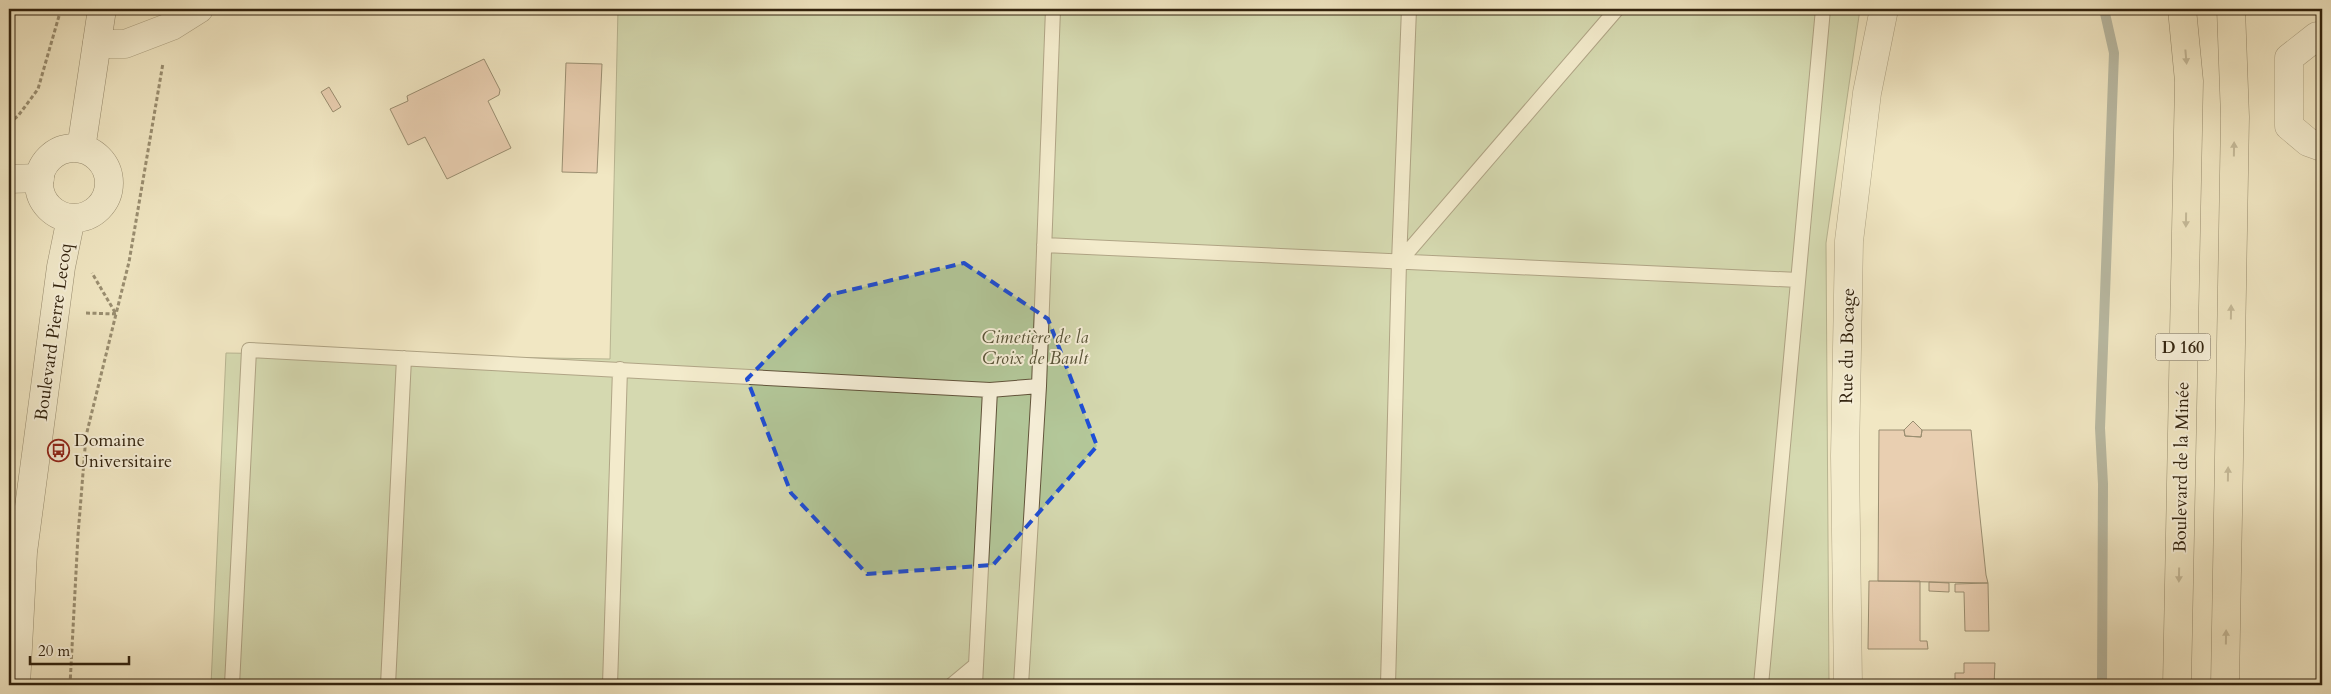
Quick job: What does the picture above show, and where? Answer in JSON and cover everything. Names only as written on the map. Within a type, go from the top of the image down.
[{"type":"main road","name":"Boulevard de la Minée","points":[[2177,685],[2188,81],[2182,9]]},
{"type":"main road","name":"D 160","points":[[2225,685],[2235,117],[2231,9]]},
{"type":"street","points":[[9,179],[40,178],[43,167],[50,158],[70,148],[81,149],[102,9]]},
{"type":"street","points":[[97,44],[125,44],[172,26],[199,9]]},
{"type":"street","name":"Rue du Bocage","points":[[1848,685],[1845,456],[1849,240],[1867,93],[1884,9]]},
{"type":"street","points":[[2322,36],[2317,36],[2289,58],[2289,126],[2308,142],[2322,147]]},
{"type":"street","name":"Boulevard Pierre Lecoq","points":[[40,178],[43,200],[50,209],[59,215],[70,218],[82,218],[98,209],[108,194],[110,183],[108,171],[92,153],[81,149]]},
{"type":"street","name":"Boulevard Pierre Lecoq","points":[[16,685],[23,552],[70,218]]},
{"type":"lane","points":[[1021,685],[1039,386],[1053,9]]},
{"type":"lane","points":[[1388,685],[1399,262],[1409,9]]},
{"type":"lane","points":[[1399,262],[1617,9]]},
{"type":"lane","points":[[1761,685],[1823,9]]},
{"type":"lane","points":[[1044,245],[1798,280]]},
{"type":"lane","points":[[232,685],[249,350],[990,390],[1039,386]]},
{"type":"lane","points":[[388,685],[404,358]]},
{"type":"lane","points":[[610,685],[620,369]]},
{"type":"lane","points":[[975,685],[990,390]]},
{"type":"lane","points":[[952,685],[976,665]]},
{"type":"path","points":[[9,123],[18,116],[38,89],[61,9]]},
{"type":"path","points":[[70,685],[78,535],[86,436],[129,262],[164,58],[172,26]]},
{"type":"path","points":[[62,267],[94,273],[116,314]]},
{"type":"path","points":[[56,312],[116,314]]},
{"type":"highlighted area","points":[[964,263],[1048,319],[1097,446],[993,565],[867,574],[791,493],[747,379],[829,295]]},
{"type":"green space","name":"Cimetière de la Croix de Bault","points":[[618,9],[1860,9],[1826,243],[1829,685],[211,685],[226,353],[610,359]]},
{"type":"building","points":[[484,59],[500,90],[499,95],[488,101],[511,148],[447,179],[425,137],[408,145],[390,109],[408,101],[407,96]]},
{"type":"building","points":[[566,63],[602,64],[597,173],[562,172]]},
{"type":"building","points":[[2320,65],[2322,65],[2322,119],[2320,119]]},
{"type":"building","points":[[329,87],[341,107],[333,112],[321,92]]},
{"type":"building","points":[[1913,421],[1922,430],[1921,437],[1905,436],[1904,430]]},
{"type":"building","points":[[1879,430],[1904,430],[1905,436],[1921,437],[1922,430],[1971,430],[1988,583],[1878,581]]},
{"type":"building","points":[[1869,581],[1920,581],[1920,641],[1927,641],[1928,649],[1868,649]]},
{"type":"building","points":[[1929,582],[1949,583],[1949,592],[1929,591]]},
{"type":"building","points":[[1988,583],[1989,631],[1965,631],[1964,592],[1955,592],[1955,584]]},
{"type":"building","points":[[1964,663],[1995,663],[1994,685],[1955,685],[1955,673],[1964,673]]},
{"type":"waterway","points":[[2102,685],[2103,484],[2100,428],[2114,53],[2104,9]]},
{"type":"place","name":"Domaine Universitaire","points":[[58,450]]}]
